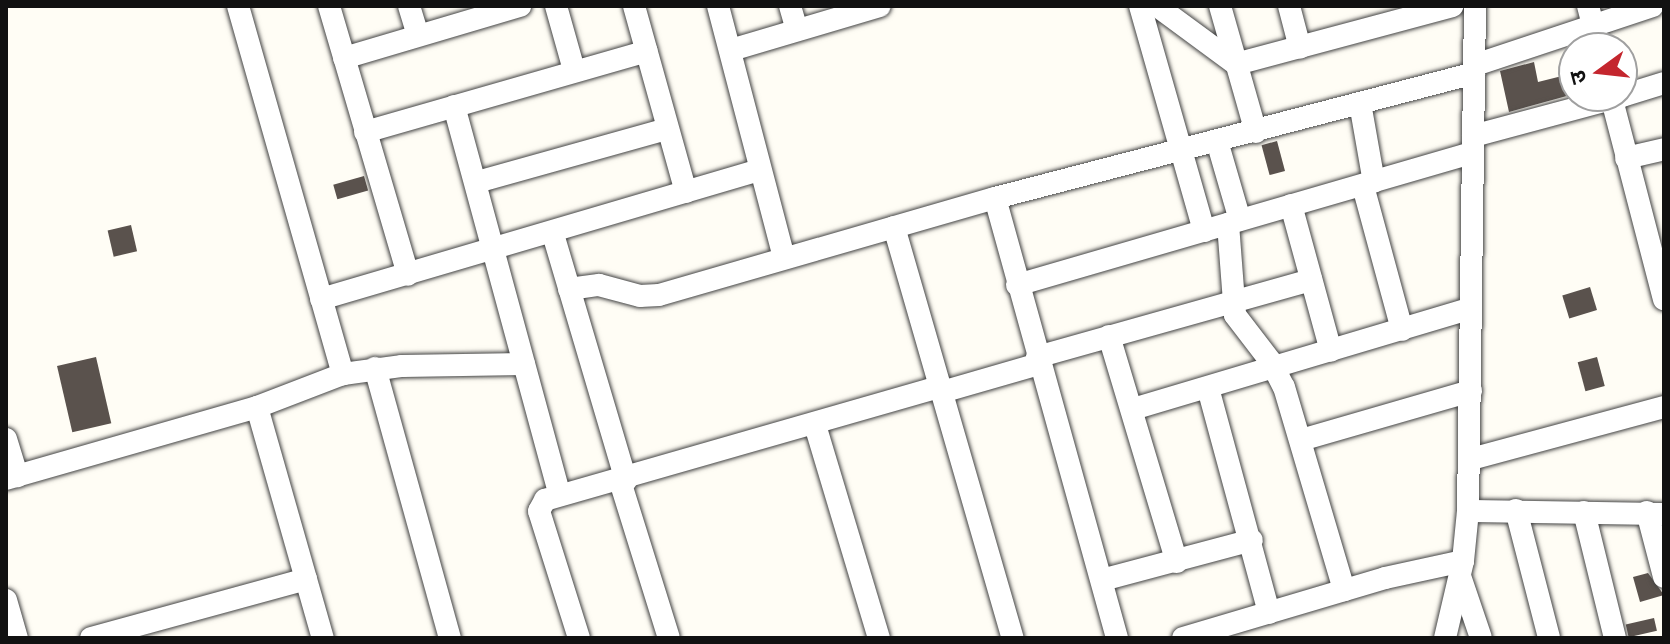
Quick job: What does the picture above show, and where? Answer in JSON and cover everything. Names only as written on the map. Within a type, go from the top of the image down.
[{"type":"street","points":[[238,6],[343,374]]},
{"type":"street","points":[[329,6],[408,275]]},
{"type":"street","points":[[409,6],[418,35]]},
{"type":"street","points":[[344,58],[520,6]]},
{"type":"street","points":[[556,6],[574,70]]},
{"type":"street","points":[[634,6],[686,192]]},
{"type":"street","points":[[718,6],[784,257]]},
{"type":"street","points":[[790,6],[797,30]]},
{"type":"street","points":[[731,50],[880,6]]},
{"type":"street","points":[[1140,6],[1204,231]]},
{"type":"street","points":[[1157,6],[1236,64]]},
{"type":"street","points":[[1220,6],[1256,132]]},
{"type":"street","points":[[1289,6],[1300,48]]},
{"type":"street","points":[[1236,64],[1300,48],[1400,13],[1452,6]]},
{"type":"street","points":[[1445,638],[1462,569],[1471,459],[1469,309],[1475,6]]},
{"type":"street","points":[[569,289],[599,285],[640,296],[659,295],[995,198],[1360,103],[1475,69],[1591,14],[1652,6]]},
{"type":"street","points":[[365,132],[647,51]]},
{"type":"street","points":[[1638,91],[1664,83]]},
{"type":"street","points":[[1360,103],[1368,184],[1402,330]]},
{"type":"street","points":[[454,106],[560,495]]},
{"type":"street","points":[[1017,285],[1368,184],[1572,112]]},
{"type":"street","points":[[1619,112],[1626,158],[1664,299]]},
{"type":"street","points":[[477,182],[667,129]]},
{"type":"street","points":[[1217,141],[1234,222],[1231,302],[1247,336],[1276,368],[1301,440],[1344,590]]},
{"type":"street","points":[[1626,158],[1664,149]]},
{"type":"street","points":[[321,299],[553,234],[759,170]]},
{"type":"street","points":[[995,198],[1117,638]]},
{"type":"street","points":[[1291,205],[1331,351]]},
{"type":"street","points":[[894,227],[1013,638]]},
{"type":"street","points":[[553,234],[669,638]]},
{"type":"street","points":[[579,638],[539,511],[545,500],[941,390],[1109,336],[1311,280]]},
{"type":"street","points":[[1133,409],[1469,309]]},
{"type":"street","points":[[1109,336],[1177,562]]},
{"type":"street","points":[[6,439],[12,478],[257,407],[343,374],[375,368],[524,364]]},
{"type":"street","points":[[375,368],[450,638]]},
{"type":"street","points":[[1208,388],[1252,540],[1269,613]]},
{"type":"street","points":[[1301,440],[1471,391]]},
{"type":"street","points":[[257,407],[323,638]]},
{"type":"street","points":[[1471,459],[1664,407]]},
{"type":"street","points":[[815,425],[879,638]]},
{"type":"street","points":[[1516,510],[1549,638]]},
{"type":"street","points":[[1468,511],[1656,513],[1664,577]]},
{"type":"street","points":[[1584,512],[1615,638]]},
{"type":"street","points":[[1102,580],[1252,540]]},
{"type":"street","points":[[1183,638],[1344,590],[1462,569]]},
{"type":"street","points":[[1462,569],[1481,638]]},
{"type":"street","points":[[91,638],[306,579]]},
{"type":"street","points":[[6,600],[17,638]]},
{"type":"building","points":[[1534,62],[1538,82],[1558,77],[1558,98],[1509,112],[1500,71]]},
{"type":"building","points":[[1277,141],[1285,171],[1270,175],[1262,145]]},
{"type":"building","points":[[364,176],[368,190],[337,199],[333,185]]},
{"type":"building","points":[[131,225],[137,251],[114,257],[108,230]]},
{"type":"building","points":[[1590,287],[1597,310],[1569,318],[1562,295]]},
{"type":"building","points":[[96,357],[111,423],[72,432],[57,366]]},
{"type":"building","points":[[1597,357],[1605,386],[1585,391],[1578,362]]},
{"type":"building","points":[[1648,573],[1664,595],[1640,602],[1633,577]]},
{"type":"building","points":[[1654,618],[1657,631],[1629,637],[1626,625]]}]
